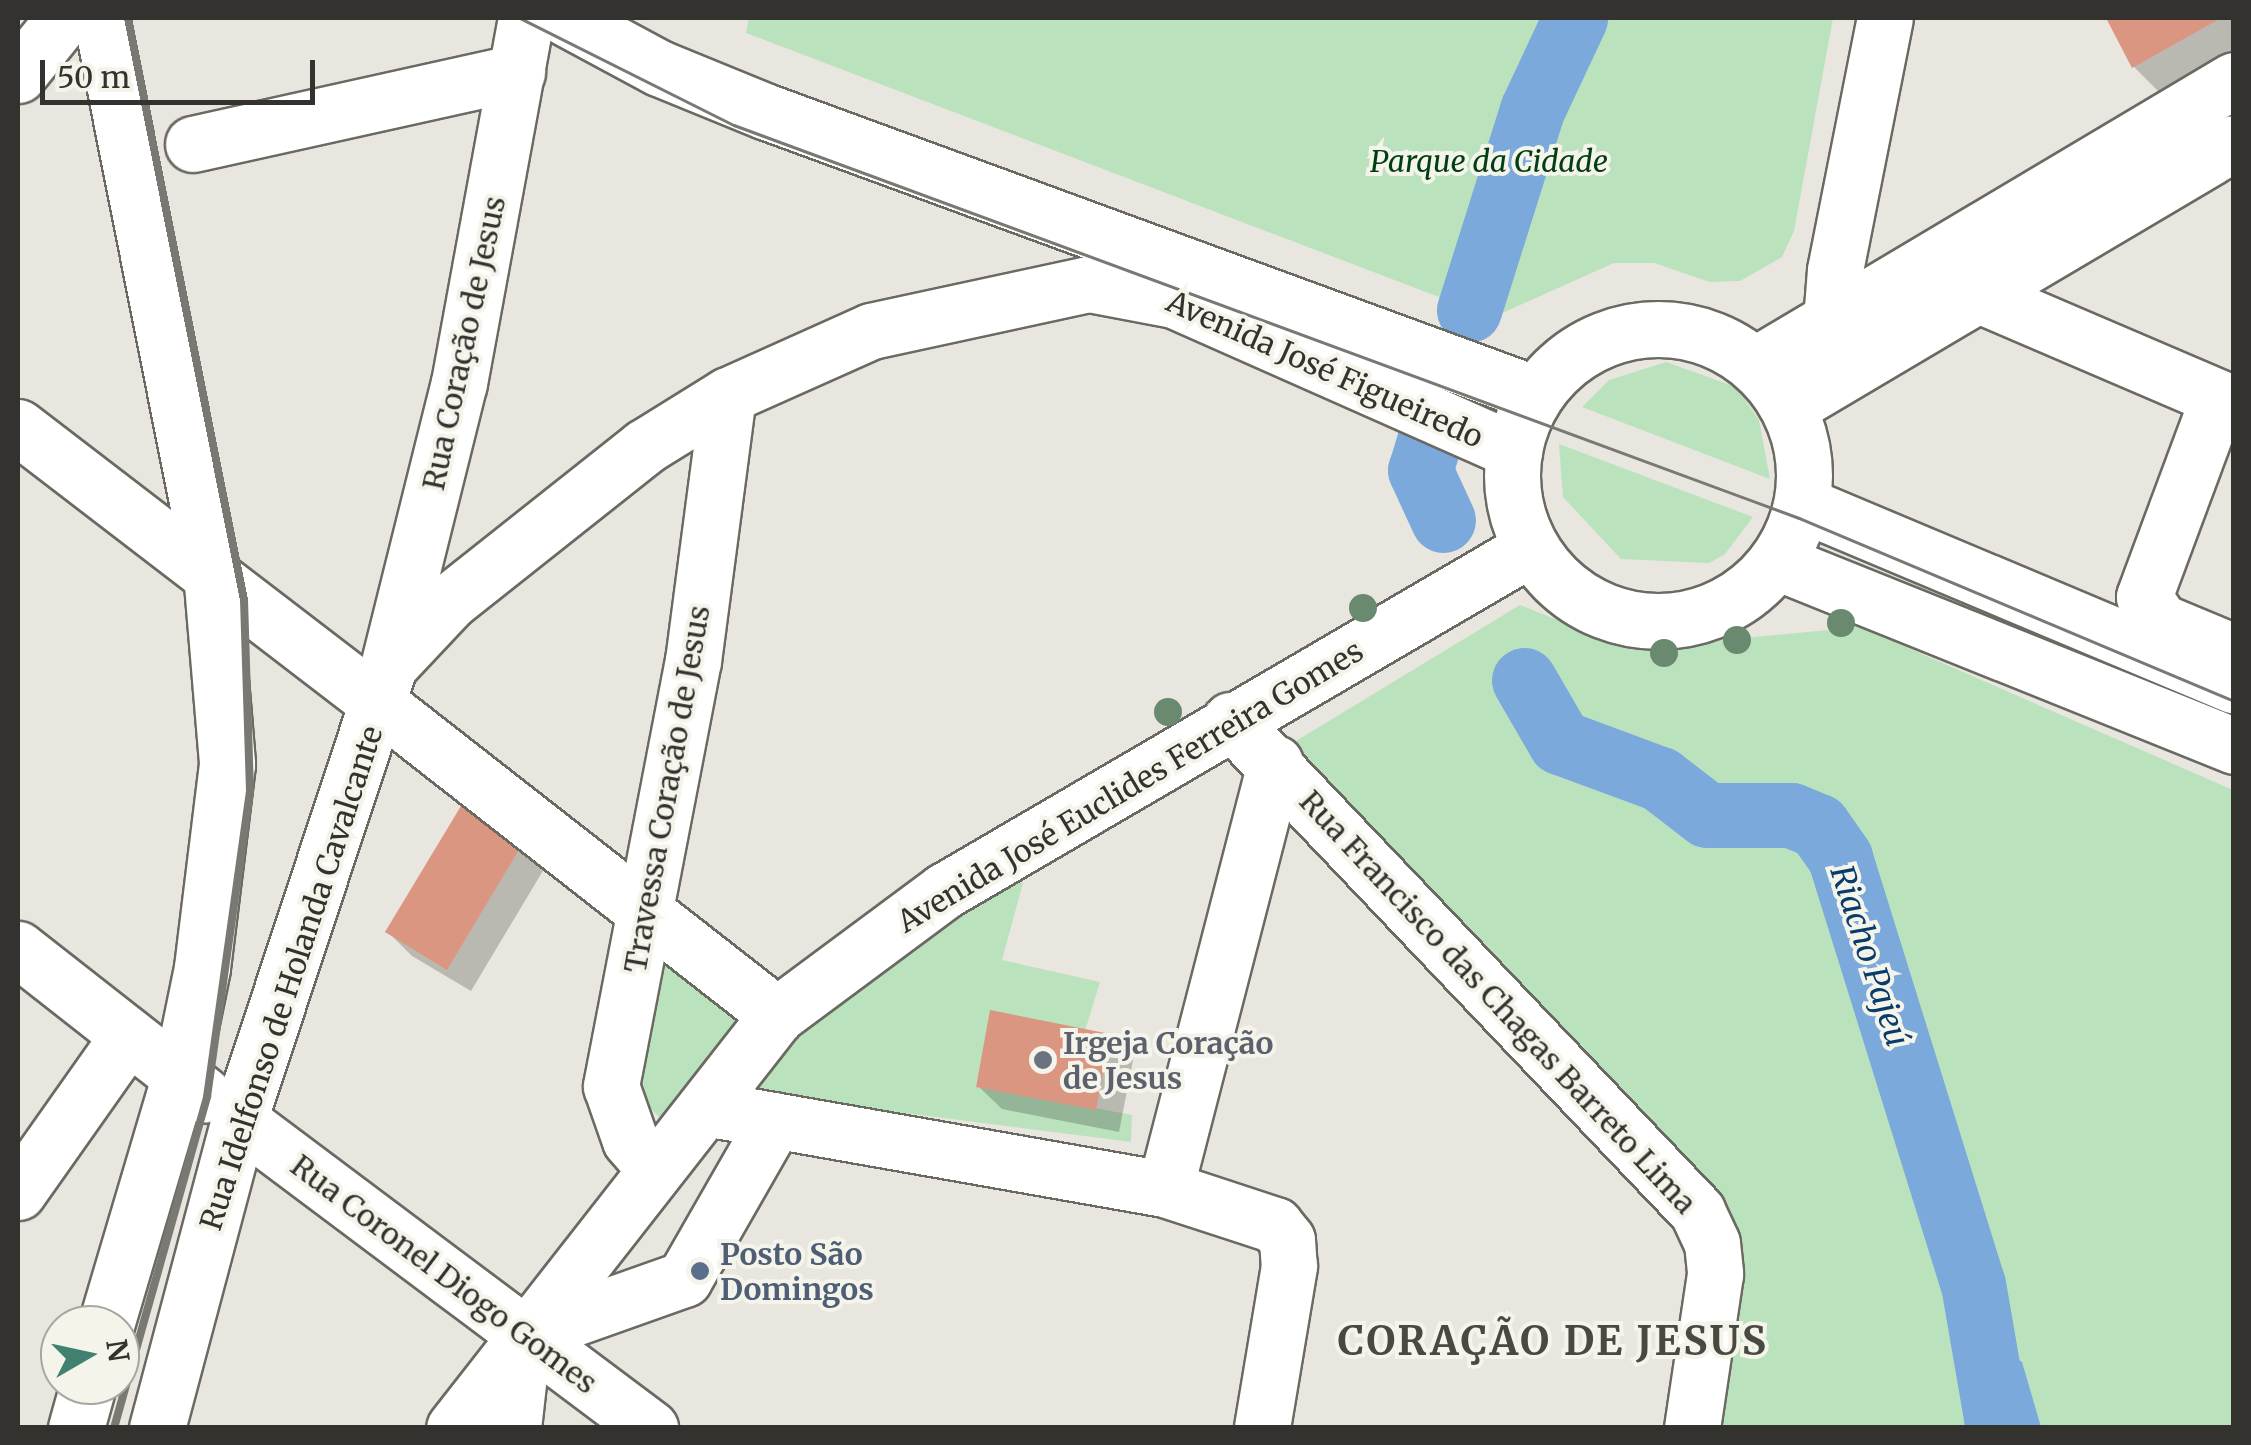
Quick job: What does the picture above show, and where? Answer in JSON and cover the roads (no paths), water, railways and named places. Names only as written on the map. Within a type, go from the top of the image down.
[{"type":"main road","points":[[18,75],[64,18]]},
{"type":"main road","points":[[101,18],[211,572],[227,764],[202,968],[180,1076],[112,1305]]},
{"type":"main road","name":"Rua Coração de Jesus","points":[[384,684],[459,383],[526,18]]},
{"type":"main road","name":"Avenida José Figueiredo","points":[[566,18],[630,54],[767,112],[1536,394]]},
{"type":"main road","points":[[1790,385],[1707,338],[1639,329],[1599,340],[1564,363],[1536,394],[1514,451],[1514,501],[1531,548],[1562,586],[1590,603],[1650,623],[1699,617],[1742,596],[1777,562],[1802,504],[1803,454],[1790,385],[1830,319],[1885,18]]},
{"type":"main road","points":[[193,144],[517,72]]},
{"type":"main road","points":[[1790,385],[1830,319],[2234,80]]},
{"type":"main road","points":[[1790,385],[1976,294],[2234,143]]},
{"type":"main road","name":"Avenida José Figueiredo","points":[[384,684],[450,601],[644,447],[728,395],[871,331],[1089,284],[1174,300],[1514,451]]},
{"type":"main road","points":[[1976,294],[2226,401],[2144,596],[2160,620],[2234,652]]},
{"type":"main road","name":"Travessa Coração de Jesus","points":[[655,1169],[630,1140],[611,1086],[649,908],[693,661],[728,395]]},
{"type":"main road","points":[[18,427],[211,572],[384,684],[776,1015]]},
{"type":"main road","points":[[1802,504],[2234,686]]},
{"type":"main road","name":"Avenida José Euclides Ferreira Gomes","points":[[454,1428],[776,1015],[944,891],[1230,720],[1531,548]]},
{"type":"main road","points":[[1777,562],[2234,746]]},
{"type":"main road","name":"Rua Idelfonso de Holanda Cavalcante","points":[[157,1428],[239,1120],[384,684]]},
{"type":"main road","name":"Rua Francisco das Chagas Barreto Lima","points":[[1230,720],[1697,1211],[1712,1243],[1716,1274],[1692,1428]]},
{"type":"main road","points":[[1165,1190],[1275,763]]},
{"type":"main road","points":[[18,949],[180,1076]]},
{"type":"main road","points":[[18,1192],[128,1036]]},
{"type":"main road","name":"Rua Coronel Diogo Gomes","points":[[180,1076],[650,1428]]},
{"type":"main road","points":[[704,1108],[1165,1190],[1275,1224],[1287,1240],[1289,1266],[1262,1428]]},
{"type":"main road","points":[[512,1428],[523,1336],[684,1279],[775,1120]]},
{"type":"main road","points":[[604,1232],[684,1279]]},
{"type":"water","points":[[1982,1337],[2022,1362],[2041,1427],[1965,1427],[1960,1367]]},
{"type":"waterway","name":"Riacho Pajeú","points":[[1469,310],[1532,110],[1575,18]]},
{"type":"waterway","name":"Riacho Pajeú","points":[[1431,435],[1420,470],[1443,520]]},
{"type":"waterway","name":"Riacho Pajeú","points":[[1524,680],[1560,742],[1660,779],[1707,815],[1791,815],[1818,826],[1840,858],[1973,1284],[1998,1428]]},
{"type":"tram line","points":[[520,18],[734,125],[1799,518],[2234,701]]},
{"type":"railway","points":[[114,1428],[207,1097],[250,791],[244,600],[128,18]]},
{"type":"place","name":"Irgeja Coração de Jesus","points":[[1043,1060]]},
{"type":"place","name":"Posto São Domingos","points":[[700,1271]]},
{"type":"district","name":"CORAÇÃO DE JESUS","points":[[1553,1341]]},
{"type":"park label","name":"Parque da Cidade","points":[[1489,161]]}]
